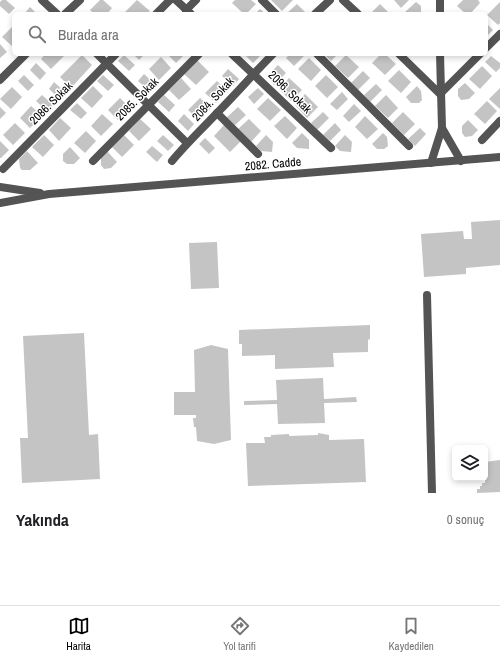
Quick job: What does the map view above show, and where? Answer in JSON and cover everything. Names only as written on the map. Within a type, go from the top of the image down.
[{"type":"street","points":[[42,0],[55,12]]},
{"type":"street","points":[[68,12],[80,0]]},
{"type":"street","points":[[158,12],[170,0]]},
{"type":"street","points":[[176,0],[188,12],[196,0]]},
{"type":"street","points":[[262,0],[274,12]]},
{"type":"street","points":[[317,12],[330,0]]},
{"type":"street","points":[[343,0],[356,12]]},
{"type":"street","points":[[440,0],[440,12]]},
{"type":"street","points":[[488,46],[500,34]]},
{"type":"street","points":[[0,80],[24,56]]},
{"type":"street","points":[[99,56],[187,143]]},
{"type":"street","name":"2086. Sokak","points":[[3,169],[114,56]]},
{"type":"street","name":"2085. Sokak","points":[[93,161],[197,56]]},
{"type":"street","name":"2096. Sokak","points":[[234,56],[331,148]]},
{"type":"street","name":"2084. Sokak","points":[[172,161],[187,143],[271,56]]},
{"type":"street","points":[[319,56],[409,146]]},
{"type":"street","points":[[401,56],[440,94]]},
{"type":"street","points":[[431,163],[442,128],[440,56]]},
{"type":"street","points":[[440,94],[478,56]]},
{"type":"street","points":[[217,113],[258,154]]},
{"type":"street","points":[[482,140],[500,121]]},
{"type":"street","points":[[442,128],[461,161]]},
{"type":"street","name":"2082. Cadde","points":[[0,203],[49,194],[500,157]]},
{"type":"street","name":"2082. Cadde","points":[[0,187],[49,194]]},
{"type":"street","points":[[427,295],[432,493]]},
{"type":"building","points":[[2,0],[6,0],[15,8],[9,14],[0,6],[0,2]]},
{"type":"building","points":[[100,0],[103,0],[112,8],[109,12],[92,12],[90,10]]},
{"type":"building","points":[[137,0],[150,11],[149,12],[125,12]]},
{"type":"building","points":[[235,0],[251,0],[256,4],[248,12],[242,12],[232,3]]},
{"type":"building","points":[[271,0],[293,0],[282,11]]},
{"type":"building","points":[[394,0],[409,0],[401,8]]},
{"type":"building","points":[[463,0],[478,0],[480,3],[472,12],[464,12],[457,6]]},
{"type":"building","points":[[416,2],[421,6],[421,12],[405,12]]},
{"type":"building","points":[[500,2],[500,23],[498,25],[488,16],[488,14]]},
{"type":"building","points":[[297,4],[305,12],[288,12]]},
{"type":"building","points":[[380,4],[388,12],[372,12]]},
{"type":"building","points":[[30,7],[35,12],[26,12]]},
{"type":"building","points":[[488,25],[493,30],[488,35]]},
{"type":"building","points":[[12,27],[12,46],[2,37]]},
{"type":"building","points":[[0,44],[7,52],[0,58]]},
{"type":"building","points":[[43,56],[64,56],[51,69],[41,59]]},
{"type":"building","points":[[81,56],[83,56],[92,65],[71,88],[60,77]]},
{"type":"building","points":[[123,56],[125,56],[135,65],[129,71],[118,61]]},
{"type":"building","points":[[135,56],[143,56],[139,60]]},
{"type":"building","points":[[169,56],[183,56],[176,63]]},
{"type":"building","points":[[246,56],[260,56],[253,63]]},
{"type":"building","points":[[288,56],[304,56],[294,66],[286,58]]},
{"type":"building","points":[[326,56],[336,56],[331,61]]},
{"type":"building","points":[[345,56],[347,56],[359,67],[348,78],[335,66]]},
{"type":"building","points":[[379,56],[387,56],[396,64],[385,75],[372,63]]},
{"type":"building","points":[[491,56],[500,63],[500,68],[496,72],[485,62]]},
{"type":"building","points":[[161,57],[171,68],[159,80],[149,69]]},
{"type":"building","points":[[309,58],[321,70],[311,81],[298,69]]},
{"type":"building","points":[[197,60],[209,72],[196,85],[184,74]]},
{"type":"building","points":[[36,63],[46,73],[40,80],[30,70]]},
{"type":"building","points":[[278,65],[286,73],[274,85],[267,76]]},
{"type":"building","points":[[482,66],[492,76],[480,89],[469,79]]},
{"type":"building","points":[[228,69],[239,79],[233,86],[222,76]]},
{"type":"building","points":[[399,70],[411,82],[401,93],[388,81]]},
{"type":"building","points":[[363,71],[370,78],[358,90],[351,83]]},
{"type":"building","points":[[144,74],[155,84],[149,91],[138,81]]},
{"type":"building","points":[[24,75],[34,85],[28,91],[18,81]]},
{"type":"building","points":[[103,75],[114,85],[108,91],[97,81]]},
{"type":"building","points":[[326,75],[338,87],[327,98],[315,86]]},
{"type":"building","points":[[181,78],[191,89],[179,100],[169,90]]},
{"type":"building","points":[[289,78],[302,90],[291,101],[279,89]]},
{"type":"building","points":[[217,81],[227,91],[216,103],[205,93]]},
{"type":"building","points":[[54,82],[65,92],[59,98],[49,89]]},
{"type":"building","points":[[465,83],[475,93],[469,99],[461,100],[458,96],[458,89]]},
{"type":"building","points":[[376,84],[382,90],[370,102],[364,95]]},
{"type":"building","points":[[93,86],[103,96],[92,108],[81,98]]},
{"type":"building","points":[[417,86],[421,91],[422,100],[419,103],[411,103],[406,97]]},
{"type":"building","points":[[12,87],[22,97],[11,109],[0,99]]},
{"type":"building","points":[[258,88],[264,94],[254,104],[248,97]]},
{"type":"building","points":[[500,88],[500,109],[489,99]]},
{"type":"building","points":[[342,92],[348,99],[337,110],[330,104]]},
{"type":"building","points":[[305,94],[318,107],[307,118],[295,105]]},
{"type":"building","points":[[42,95],[53,105],[47,111],[36,101]]},
{"type":"building","points":[[164,95],[175,105],[169,112],[158,102]]},
{"type":"building","points":[[386,95],[398,108],[388,118],[375,106]]},
{"type":"building","points":[[120,98],[130,108],[118,120],[108,110]]},
{"type":"building","points":[[200,98],[211,108],[199,120],[188,110]]},
{"type":"building","points":[[268,98],[281,110],[270,121],[257,109]]},
{"type":"building","points":[[487,101],[497,111],[485,124],[474,114]]},
{"type":"building","points":[[77,103],[87,113],[81,119],[70,110]]},
{"type":"building","points":[[354,104],[361,111],[349,122],[343,116]]},
{"type":"building","points":[[31,106],[42,116],[30,128],[20,118]]},
{"type":"building","points":[[0,107],[6,113],[0,119]]},
{"type":"building","points":[[238,107],[246,115],[234,126],[226,118]]},
{"type":"building","points":[[323,112],[329,118],[317,130],[311,123]]},
{"type":"building","points":[[403,112],[415,124],[404,135],[392,123]]},
{"type":"building","points":[[102,114],[113,124],[101,136],[91,126]]},
{"type":"building","points":[[184,114],[194,124],[188,131],[178,121]]},
{"type":"building","points":[[285,116],[297,128],[287,139],[274,126]]},
{"type":"building","points":[[365,116],[378,129],[367,139],[355,127]]},
{"type":"building","points":[[60,118],[71,128],[59,141],[49,130]]},
{"type":"building","points":[[140,119],[151,129],[139,141],[129,131]]},
{"type":"building","points":[[249,119],[261,131],[251,142],[238,129]]},
{"type":"building","points":[[468,120],[478,130],[472,136],[465,137],[462,133],[462,126]]},
{"type":"building","points":[[15,123],[25,133],[13,145],[3,135]]},
{"type":"building","points":[[335,123],[341,130],[330,141],[323,135]]},
{"type":"building","points":[[224,125],[241,141],[230,152],[214,136]]},
{"type":"building","points":[[420,128],[426,134],[415,146],[408,139]]},
{"type":"building","points":[[86,131],[96,141],[85,153],[74,143]]},
{"type":"building","points":[[302,133],[309,140],[309,149],[297,148],[292,143]]},
{"type":"building","points":[[383,133],[387,137],[388,146],[384,149],[377,149],[372,144]]},
{"type":"building","points":[[44,135],[54,145],[43,157],[32,147]]},
{"type":"building","points":[[124,135],[134,145],[122,157],[112,147]]},
{"type":"building","points":[[163,135],[174,145],[168,151],[157,141]]},
{"type":"building","points":[[266,135],[273,142],[272,152],[261,151],[256,146]]},
{"type":"building","points":[[345,135],[352,142],[351,152],[340,151],[335,146]]},
{"type":"building","points":[[205,138],[215,148],[209,154],[199,144]]},
{"type":"building","points":[[0,141],[9,150],[1,158],[0,158]]},
{"type":"building","points":[[152,146],[163,155],[157,162],[146,152]]},
{"type":"building","points":[[70,147],[80,158],[74,164],[67,164],[63,161],[63,154]]},
{"type":"building","points":[[27,151],[38,163],[30,170],[22,170],[20,168],[19,159]]},
{"type":"building","points":[[107,151],[117,162],[111,168],[104,169],[101,165],[101,158]]},
{"type":"building","points":[[500,220],[500,265],[466,268],[466,274],[424,277],[421,234],[463,231],[464,239],[472,239],[471,222]]},
{"type":"building","points":[[217,242],[219,288],[191,289],[189,243]]},
{"type":"building","points":[[370,325],[368,352],[333,353],[334,367],[275,369],[275,355],[242,356],[242,344],[239,344],[239,330]]},
{"type":"building","points":[[84,333],[89,435],[98,434],[100,479],[22,483],[20,438],[28,438],[23,336]]},
{"type":"building","points":[[211,345],[228,349],[231,440],[214,444],[197,441],[196,427],[194,427],[193,418],[196,418],[196,415],[174,415],[174,392],[195,392],[194,350]]},
{"type":"building","points":[[323,378],[324,399],[356,397],[357,402],[324,403],[325,423],[278,424],[277,404],[244,405],[244,401],[277,400],[276,380]]},
{"type":"building","points":[[318,433],[329,435],[329,440],[364,439],[366,482],[248,486],[246,443],[265,443],[264,437],[271,437],[271,435],[318,435]]},
{"type":"building","points":[[500,460],[500,492],[477,493],[477,489],[480,489],[482,483],[488,481],[488,462]]}]
